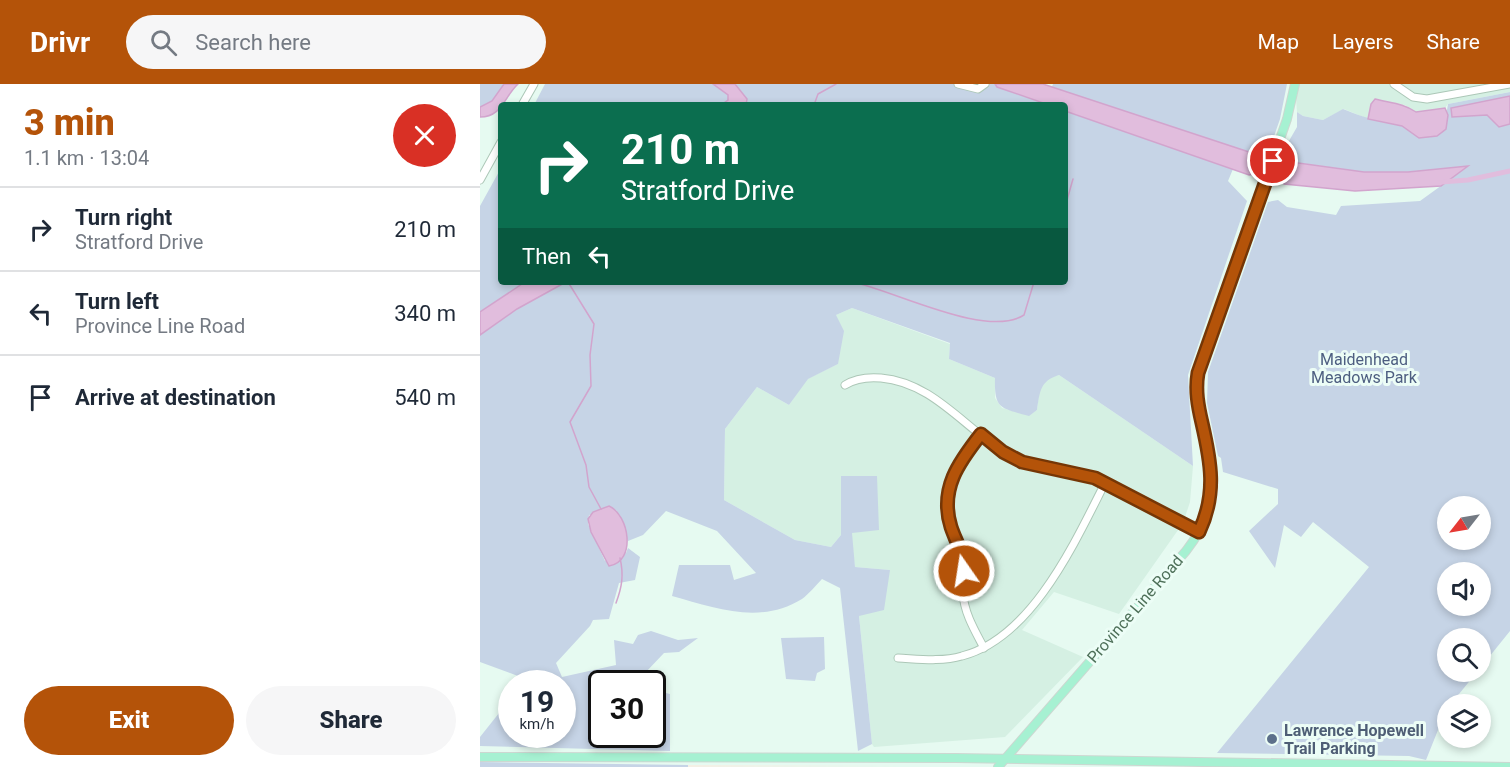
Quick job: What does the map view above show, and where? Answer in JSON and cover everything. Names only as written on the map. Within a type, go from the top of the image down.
[{"type":"main road","name":"Province Line Road","points":[[998,767],[1186,551],[1199,532],[1208,509],[1212,476],[1197,401],[1196,382],[1289,113],[1295,84]]},
{"type":"main road","points":[[480,757],[1005,759],[1258,766],[1510,767]]},
{"type":"street","points":[[524,102],[534,84]]},
{"type":"street","points":[[958,84],[978,89],[985,84]]},
{"type":"street","points":[[1394,84],[1413,97],[1427,99],[1510,84]]},
{"type":"street","points":[[480,180],[498,147]]},
{"type":"street","points":[[845,385],[855,380],[877,378],[910,385],[929,394],[1003,452],[1022,462],[1084,474],[1199,532]]},
{"type":"street","points":[[981,434],[955,470],[949,488],[948,507],[951,526],[964,563],[963,593],[966,610],[984,648]]},
{"type":"street","points":[[898,658],[947,659],[984,648],[1012,627],[1052,581],[1066,559],[1105,483]]},
{"type":"shaded area","points":[[504,84],[518,84],[504,102],[498,102],[498,110],[493,114],[480,117],[480,107],[492,101]]},
{"type":"shaded area","points":[[713,84],[735,84],[747,99],[746,102],[725,102],[728,100],[728,95]]},
{"type":"shaded area","points":[[995,84],[1043,84],[1252,153],[1275,164],[1291,162],[1364,172],[1408,172],[1468,166],[1441,186],[1355,191],[1284,184],[1268,175],[1259,173],[1249,175],[1068,112],[1068,102],[1040,102],[997,87]]},
{"type":"shaded area","points":[[1291,84],[1510,84],[1510,92],[1448,104],[1445,108],[1416,112],[1405,105],[1387,104],[1378,99],[1371,104],[1368,119],[1344,109],[1323,120],[1303,116],[1297,112],[1295,85]]},
{"type":"shaded area","points":[[1510,96],[1510,124],[1499,127],[1487,115],[1452,117],[1451,108]]},
{"type":"shaded area","points":[[1375,99],[1401,105],[1416,112],[1445,108],[1448,115],[1446,129],[1437,136],[1419,138],[1402,126],[1368,119],[1371,104]]},
{"type":"shaded area","points":[[520,285],[561,285],[517,309],[480,335],[480,312]]},
{"type":"shaded area","points":[[852,308],[950,344],[949,359],[995,378],[995,398],[1002,408],[1029,415],[1037,410],[1040,386],[1048,378],[1059,375],[1193,466],[1190,502],[1183,523],[1119,614],[1054,592],[1022,630],[1083,657],[1005,737],[874,747],[872,744],[859,616],[890,570],[855,567],[841,476],[841,535],[831,547],[795,540],[724,500],[725,429],[757,387],[789,405],[807,379],[838,364],[836,315]]},
{"type":"shaded area","points":[[609,506],[621,518],[625,528],[627,547],[624,556],[609,566],[591,532],[588,519],[593,512]]},
{"type":"shaded area","points":[[664,765],[903,766],[664,767]]},
{"type":"green space","points":[[480,84],[504,84],[492,101],[480,107]]},
{"type":"green space","points":[[545,84],[713,84],[728,95],[728,100],[725,102],[536,102]]},
{"type":"green space","points":[[735,84],[995,84],[997,87],[1040,102],[746,102],[747,99]]},
{"type":"green space","points":[[1053,84],[1287,84],[1280,119],[1265,162],[1252,153],[1052,87]]},
{"type":"green space","name":"Maidenhead Meadows Park","points":[[1510,92],[1510,631],[1491,655],[1491,628],[1437,628],[1437,682],[1469,682],[1459,694],[1437,694],[1437,732],[1426,760],[1409,756],[1217,753],[1369,567],[1313,522],[1301,537],[1284,525],[1275,568],[1249,531],[1278,504],[1278,489],[1223,472],[1221,458],[1218,456],[1207,403],[1208,372],[1268,202],[1278,200],[1287,207],[1336,215],[1341,206],[1420,201],[1467,167],[1408,172],[1364,172],[1292,162],[1280,166],[1282,153],[1297,127],[1297,112],[1303,116],[1323,120],[1343,109],[1382,122],[1417,124],[1445,122],[1448,104]]},
{"type":"green space","points":[[1068,112],[1233,169],[1228,181],[1247,201],[1188,375],[1193,466],[1059,375],[1044,384],[1037,410],[1029,416],[1006,409],[998,402],[995,378],[949,359],[950,343],[852,308],[836,315],[844,331],[838,364],[808,379],[789,405],[757,387],[725,429],[724,500],[795,540],[831,547],[841,535],[841,476],[877,476],[879,530],[852,533],[855,567],[890,570],[884,610],[859,616],[872,744],[858,751],[840,588],[822,579],[802,599],[786,607],[754,613],[721,609],[672,596],[679,565],[730,565],[734,580],[756,573],[717,531],[666,511],[643,535],[628,541],[616,510],[589,515],[588,524],[605,561],[626,553],[628,548],[640,557],[635,580],[619,583],[609,619],[593,620],[556,663],[559,670],[502,670],[480,662],[480,335],[517,309],[561,285],[1068,285]]},
{"type":"green space","points":[[498,173],[498,285],[520,285],[480,312],[480,206]]},
{"type":"green space","points":[[651,631],[678,640],[698,638],[679,652],[664,653],[648,670],[594,670],[616,665],[614,640],[633,644],[638,635]]},
{"type":"green space","points":[[824,637],[825,669],[817,673],[815,681],[786,679],[781,638]]},
{"type":"green space","points":[[588,671],[588,748],[666,748],[666,693],[670,694],[670,751],[556,748],[576,748],[576,674]]},
{"type":"green space","points":[[498,714],[498,746],[480,746],[480,737]]},
{"type":"green space","points":[[480,762],[688,765],[688,767],[480,767]]},
{"type":"waterway","points":[[815,102],[818,94],[836,84]]},
{"type":"waterway","points":[[1441,182],[1468,180],[1510,171]]},
{"type":"waterway","points":[[1068,196],[1073,179]]},
{"type":"waterway","points":[[570,285],[594,324],[590,355],[591,386],[570,422],[586,465],[589,487],[601,509]]},
{"type":"waterway","points":[[864,285],[940,311],[988,321],[1008,321],[1024,315],[1033,285]]},
{"type":"waterway","points":[[616,603],[622,581],[620,558]]},
{"type":"place","name":"Lawrence Hopewell Trail Parking","points":[[1272,739]]},
{"type":"route","points":[[964,571],[962,554],[949,517],[949,488],[962,458],[981,434],[1003,452],[1022,462],[1095,478],[1199,532],[1211,498],[1212,476],[1197,401],[1196,382],[1273,161]]}]
